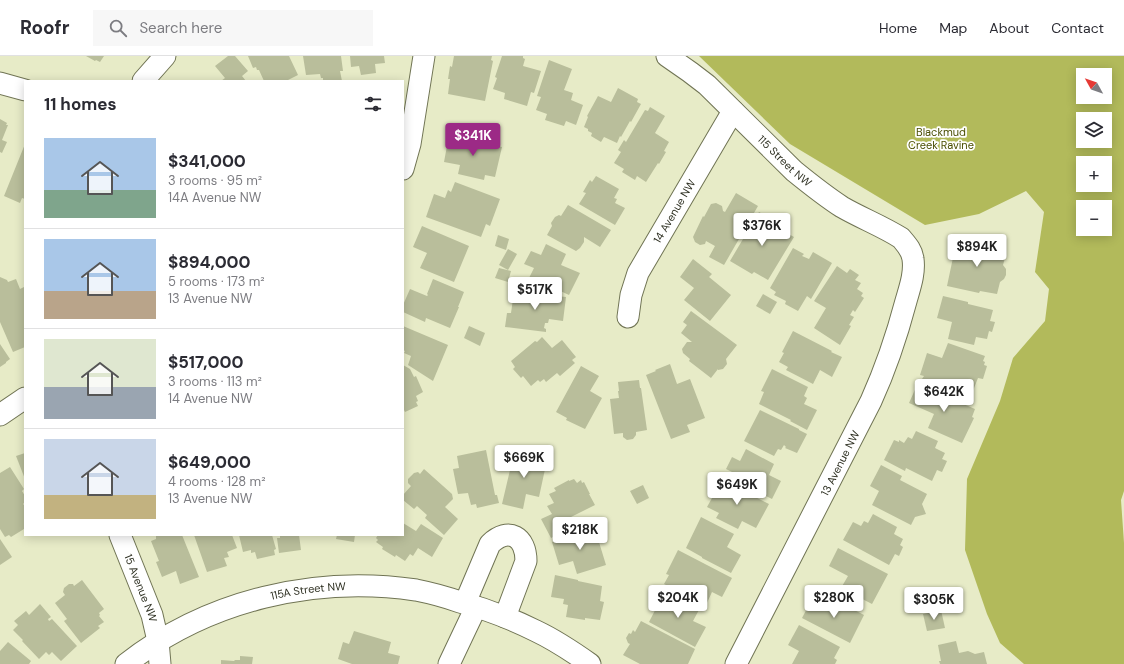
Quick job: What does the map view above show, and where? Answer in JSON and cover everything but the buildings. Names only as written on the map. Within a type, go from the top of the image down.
[{"type":"street","points":[[144,80],[165,56]]},
{"type":"street","points":[[404,165],[410,144],[424,56]]},
{"type":"street","name":"115 Street NW","points":[[667,56],[707,85],[808,183],[843,207],[901,238],[911,251]]},
{"type":"street","points":[[0,83],[24,90]]},
{"type":"street","name":"14 Avenue NW","points":[[628,317],[631,295],[638,273],[733,111]]},
{"type":"street","name":"13 Avenue NW","points":[[736,664],[883,375],[899,327],[913,277],[913,258],[911,251]]},
{"type":"street","points":[[0,415],[24,399]]},
{"type":"street","points":[[449,664],[490,544],[496,538],[508,534],[514,536],[524,546],[526,561],[505,617]]},
{"type":"street","name":"15 Avenue NW","points":[[120,536],[152,615],[158,641],[160,664]]},
{"type":"street","name":"115A Street NW","points":[[158,641],[190,624],[244,602],[298,590],[361,585],[417,590],[470,605],[505,617],[537,631],[590,664]]},
{"type":"street","points":[[126,664],[158,641]]},
{"type":"green space","name":"Blackmud Creek Ravine","points":[[699,56],[1124,56],[1124,491],[1121,500],[1124,543],[1124,664],[1024,664],[1000,643],[987,614],[965,550],[967,479],[1000,401],[1013,358],[1045,321],[1049,289],[1035,272],[1044,212],[1026,191],[979,214],[925,225],[790,144]]}]
